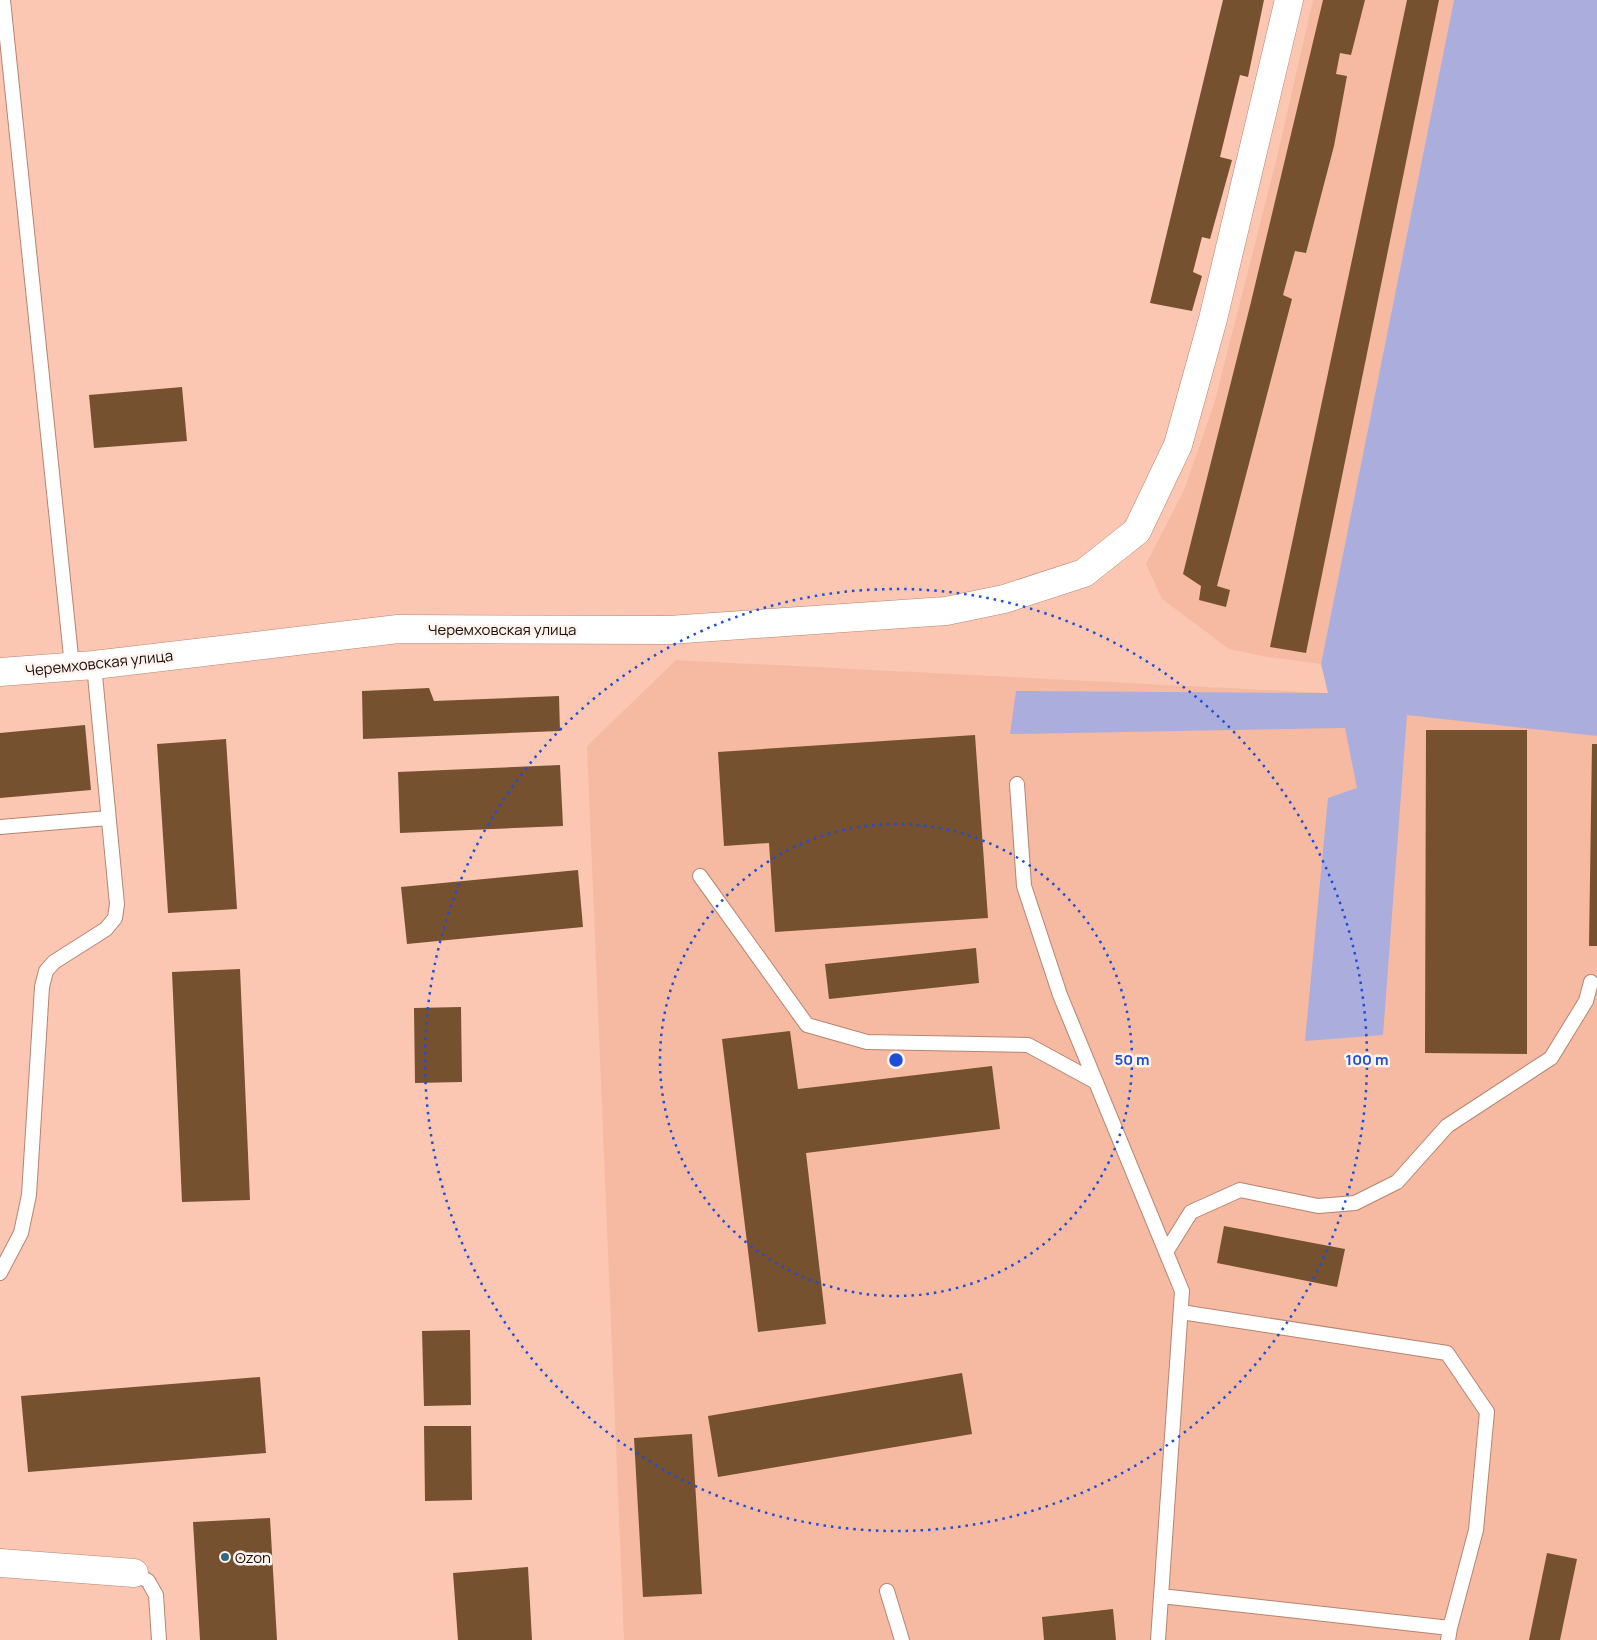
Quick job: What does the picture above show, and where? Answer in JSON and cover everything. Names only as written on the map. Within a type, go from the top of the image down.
[{"type":"street","name":"Черемховская улица","points":[[0,672],[83,665],[398,629],[669,630],[946,611],[1004,599],[1084,573],[1137,531],[1178,446],[1213,319],[1289,0]]},
{"type":"street","points":[[0,1563],[134,1573]]},
{"type":"lane","points":[[0,1273],[21,1234],[29,1195],[42,986],[46,972],[54,962],[106,929],[115,918],[117,904],[108,818],[83,665],[3,0]]},
{"type":"lane","points":[[1017,784],[1024,886],[1060,995],[1182,1291],[1158,1640]]},
{"type":"lane","points":[[0,826],[108,818]]},
{"type":"lane","points":[[700,876],[807,1025],[867,1042],[1028,1045],[1096,1082]]},
{"type":"lane","points":[[1166,1252],[1191,1212],[1240,1190],[1318,1206],[1355,1203],[1397,1182],[1447,1126],[1550,1058],[1586,1002],[1591,982]]},
{"type":"lane","points":[[1161,1596],[1449,1634],[1476,1530],[1488,1412],[1446,1353],[1181,1312]]},
{"type":"lane","points":[[134,1573],[148,1581],[156,1595],[159,1640]]},
{"type":"lane","points":[[888,1592],[902,1640]]},
{"type":"shaded area","points":[[1313,0],[1454,0],[1321,664],[1268,657],[1229,649],[1162,599],[1146,564],[1184,490],[1214,404],[1276,161]]},
{"type":"shaded area","points":[[1454,0],[1597,0],[1597,736],[1407,715],[1383,1035],[1305,1041],[1328,798],[1357,788],[1345,728],[1010,734],[1016,691],[1328,693],[1321,664]]},
{"type":"shaded area","points":[[676,660],[1328,693],[1597,736],[1597,1640],[624,1640],[587,746]]},
{"type":"building","points":[[1223,0],[1264,0],[1248,77],[1240,75],[1220,157],[1232,160],[1210,239],[1202,237],[1193,272],[1202,276],[1192,311],[1150,303]]},
{"type":"building","points":[[1323,0],[1365,0],[1351,55],[1340,53],[1336,74],[1347,76],[1334,146],[1306,253],[1295,251],[1283,295],[1292,299],[1217,586],[1230,590],[1226,607],[1199,600],[1201,586],[1183,574],[1251,302]]},
{"type":"building","points":[[1407,0],[1439,0],[1306,653],[1270,647]]},
{"type":"building","points":[[182,387],[187,441],[94,448],[89,395]]},
{"type":"building","points":[[429,688],[434,701],[559,696],[560,731],[363,739],[362,691]]},
{"type":"building","points":[[85,725],[91,790],[0,798],[0,733]]},
{"type":"building","points":[[1426,730],[1527,730],[1527,1054],[1425,1053]]},
{"type":"building","points":[[975,735],[988,918],[775,932],[769,843],[724,846],[718,752]]},
{"type":"building","points":[[226,739],[237,909],[168,913],[157,744]]},
{"type":"building","points":[[1592,744],[1597,744],[1597,946],[1589,946]]},
{"type":"building","points":[[560,765],[563,826],[400,833],[398,772]]},
{"type":"building","points":[[578,870],[583,927],[407,944],[401,887]]},
{"type":"building","points":[[976,948],[979,983],[829,999],[825,964]]},
{"type":"building","points":[[240,969],[250,1200],[182,1202],[172,972]]},
{"type":"building","points":[[461,1007],[462,1082],[415,1083],[414,1008]]},
{"type":"building","points":[[790,1031],[798,1089],[992,1066],[1000,1129],[806,1153],[826,1324],[758,1332],[722,1039]]},
{"type":"building","points":[[1224,1226],[1345,1249],[1337,1287],[1217,1263]]},
{"type":"building","points":[[470,1330],[471,1405],[424,1406],[422,1331]]},
{"type":"building","points":[[962,1373],[972,1434],[718,1477],[708,1416]]},
{"type":"building","points":[[260,1377],[266,1453],[28,1472],[21,1396]]},
{"type":"building","points":[[424,1426],[471,1426],[472,1500],[425,1501]]},
{"type":"building","points":[[692,1434],[702,1594],[643,1597],[634,1438]]},
{"type":"building","points":[[270,1518],[277,1640],[200,1640],[193,1522]]},
{"type":"building","points":[[1547,1553],[1577,1559],[1560,1640],[1529,1640]]},
{"type":"building","points":[[528,1567],[532,1640],[458,1640],[453,1573]]},
{"type":"building","points":[[1113,1609],[1116,1640],[1044,1640],[1042,1617]]},
{"type":"place","name":"Ozon","points":[[225,1557]]}]
